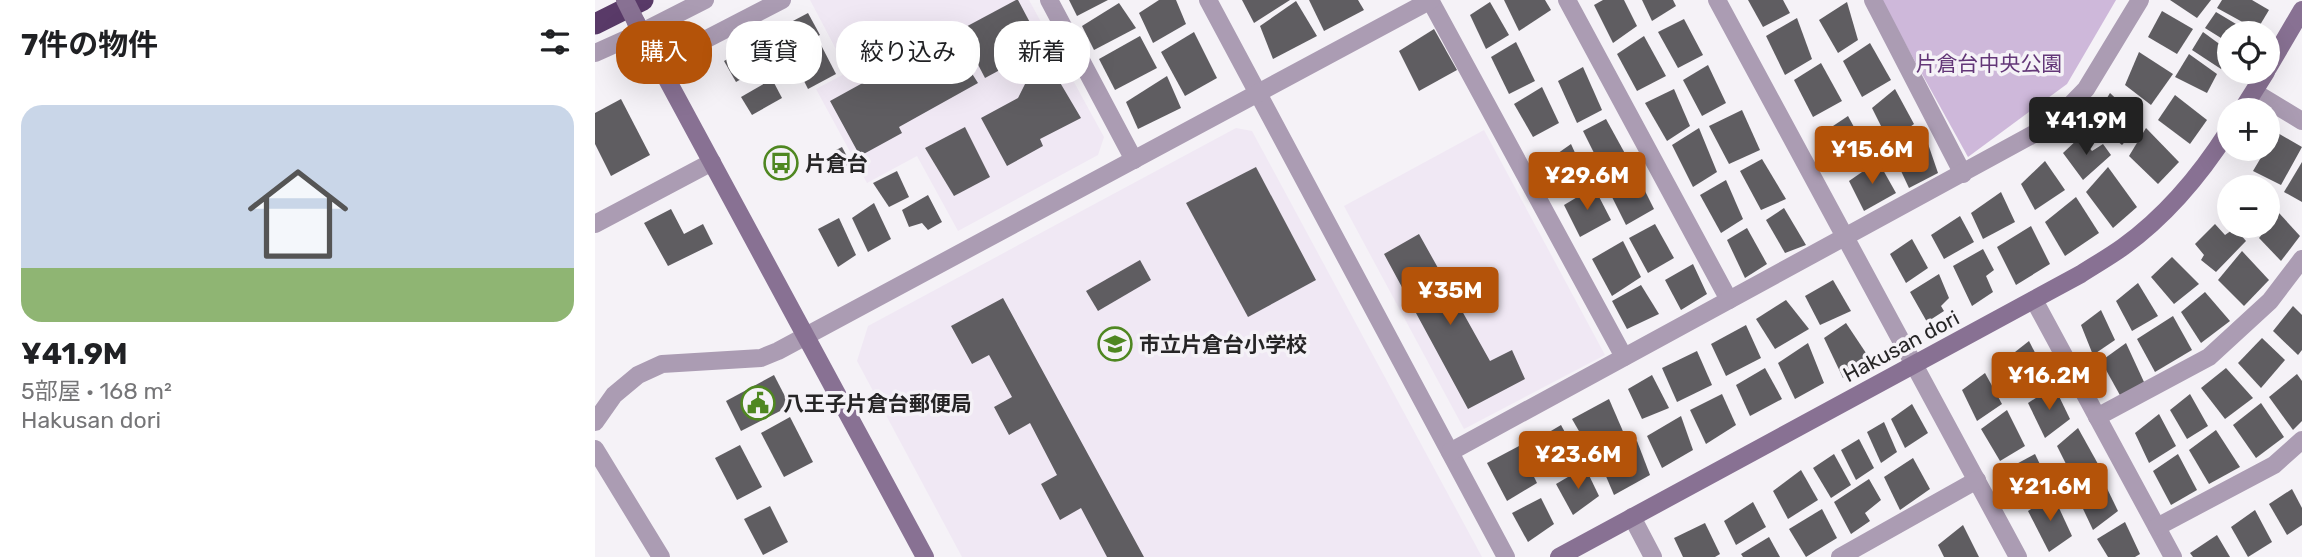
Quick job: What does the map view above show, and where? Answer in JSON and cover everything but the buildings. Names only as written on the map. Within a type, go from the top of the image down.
[{"type":"highway","points":[[595,24],[643,0]]},
{"type":"street","points":[[625,0],[636,21]]},
{"type":"street","points":[[654,21],[705,0]]},
{"type":"street","points":[[712,36],[782,0]]},
{"type":"street","points":[[1049,0],[1134,160]]},
{"type":"street","points":[[1208,0],[1506,557]]},
{"type":"street","points":[[595,422],[614,395],[638,376],[662,364],[761,358],[1431,0],[1624,357]]},
{"type":"street","points":[[1567,0],[1729,300]]},
{"type":"street","points":[[1717,0],[2018,557]]},
{"type":"street","points":[[1873,0],[1963,174]]},
{"type":"street","points":[[1450,452],[2052,124],[2086,89],[2140,0]]},
{"type":"street","points":[[2280,48],[2302,10]]},
{"type":"street","points":[[595,53],[616,41]]},
{"type":"street","points":[[670,84],[925,557]]},
{"type":"street","points":[[2249,98],[2258,84]]},
{"type":"street","points":[[2253,92],[2302,121]]},
{"type":"street","name":"Hakusan dori","points":[[1559,557],[2081,274],[2133,239],[2168,208],[2217,149]]},
{"type":"street","points":[[595,224],[712,162]]},
{"type":"street","points":[[2097,417],[2209,357],[2270,301],[2302,258]]},
{"type":"street","points":[[2034,300],[2173,557]]},
{"type":"street","points":[[2157,527],[2274,465],[2302,440]]},
{"type":"street","points":[[595,449],[661,557]]},
{"type":"street","points":[[1849,555],[1977,480]]},
{"type":"street","points":[[1632,517],[1653,557]]},
{"type":"shaded area","points":[[810,0],[1029,0],[1040,21],[994,21],[994,84],[1075,84],[1104,137],[1098,155],[958,231],[917,156],[867,183],[816,89],[836,78],[836,84],[980,84],[980,21],[836,21],[836,49]]},
{"type":"shaded area","name":"市立片倉台小学校","points":[[1236,128],[1252,131],[1482,557],[962,557],[857,361],[868,326]]},
{"type":"shaded area","points":[[1484,130],[1605,355],[1464,429],[1344,206]]},
{"type":"green space","name":"片倉台中央公園","points":[[1881,0],[2116,0],[2067,84],[1968,157]]},
{"type":"place","name":"片倉台","points":[[781,163]]},
{"type":"place","name":"市立片倉台小学校","points":[[1115,344]]},
{"type":"place","name":"八王子片倉台郵便局","points":[[758,403]]}]
